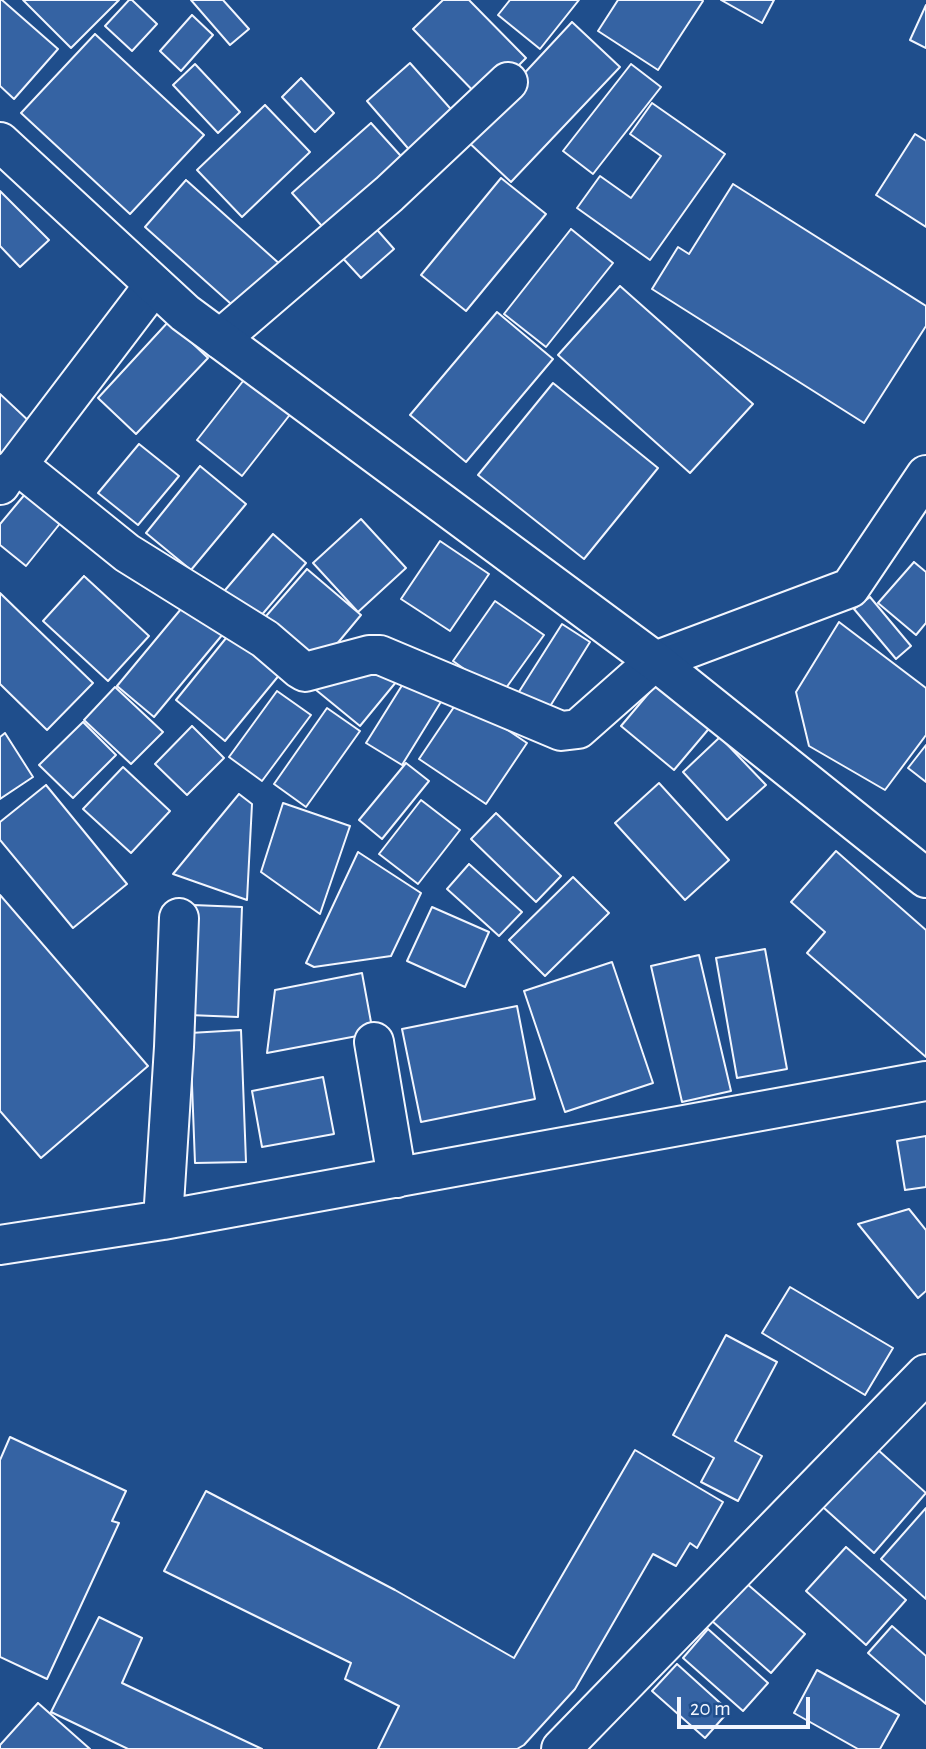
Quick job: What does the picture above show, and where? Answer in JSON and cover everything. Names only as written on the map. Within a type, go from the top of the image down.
[{"type":"street","points":[[220,339],[389,194],[508,82]]},
{"type":"street","points":[[0,142],[185,313],[654,661],[926,877]]},
{"type":"street","points":[[7,477],[154,285]]},
{"type":"street","points":[[7,477],[21,469],[29,474],[127,553],[265,639],[305,672],[369,655],[380,656],[561,731],[578,729],[590,720],[654,661],[850,587],[926,475]]},
{"type":"street","points":[[163,1220],[179,918]]},
{"type":"street","points":[[374,1042],[397,1178]]},
{"type":"street","points":[[0,1245],[163,1220],[926,1081]]},
{"type":"street","points":[[561,1749],[926,1374]]},
{"type":"building","points":[[0,0],[58,49],[14,99],[0,86]]},
{"type":"building","points":[[23,0],[119,0],[71,48]]},
{"type":"building","points":[[129,0],[157,24],[132,51],[105,26]]},
{"type":"building","points":[[191,0],[223,0],[249,29],[230,45]]},
{"type":"building","points":[[443,0],[469,0],[526,58],[483,101],[413,29]]},
{"type":"building","points":[[510,0],[579,0],[540,49],[498,15]]},
{"type":"building","points":[[618,0],[703,1],[658,70],[598,31]]},
{"type":"building","points":[[721,0],[774,0],[762,23]]},
{"type":"building","points":[[926,5],[926,48],[910,40]]},
{"type":"building","points":[[192,15],[213,35],[181,71],[160,51]]},
{"type":"building","points":[[572,22],[620,67],[511,182],[464,138]]},
{"type":"building","points":[[95,34],[204,135],[130,214],[21,113]]},
{"type":"building","points":[[410,63],[457,116],[413,154],[367,101]]},
{"type":"building","points":[[195,64],[240,112],[218,133],[173,85]]},
{"type":"building","points":[[631,64],[661,87],[593,174],[563,151]]},
{"type":"building","points":[[301,78],[334,113],[315,132],[282,97]]},
{"type":"building","points":[[652,103],[725,154],[650,260],[577,208],[600,176],[631,198],[661,156],[630,134]]},
{"type":"building","points":[[265,105],[310,152],[242,217],[197,170]]},
{"type":"building","points":[[371,123],[409,165],[330,235],[292,193]]},
{"type":"building","points":[[915,134],[926,141],[926,227],[876,195]]},
{"type":"building","points":[[501,178],[546,214],[466,311],[421,275]]},
{"type":"building","points":[[186,180],[282,266],[240,312],[145,227]]},
{"type":"building","points":[[733,184],[926,306],[926,326],[864,423],[652,289],[678,247],[689,254]]},
{"type":"building","points":[[0,191],[49,240],[20,267],[0,246]]},
{"type":"building","points":[[372,224],[394,249],[361,278],[338,253]]},
{"type":"building","points":[[571,229],[613,263],[546,347],[504,314]]},
{"type":"building","points":[[620,286],[753,404],[690,473],[558,355]]},
{"type":"building","points":[[497,312],[553,359],[466,462],[410,415]]},
{"type":"building","points":[[169,321],[208,358],[136,434],[98,398]]},
{"type":"building","points":[[247,376],[292,412],[242,476],[197,440]]},
{"type":"building","points":[[553,383],[658,468],[584,559],[478,475]]},
{"type":"building","points":[[0,394],[32,424],[2,456],[0,454]]},
{"type":"building","points":[[139,444],[179,476],[138,525],[98,493]]},
{"type":"building","points":[[200,466],[246,504],[191,570],[146,533]]},
{"type":"building","points":[[31,487],[66,516],[26,566],[0,545],[0,524]]},
{"type":"building","points":[[361,519],[406,568],[358,612],[313,563]]},
{"type":"building","points":[[273,534],[306,563],[254,624],[220,596]]},
{"type":"building","points":[[440,541],[489,574],[450,631],[401,599]]},
{"type":"building","points":[[914,562],[926,572],[926,623],[916,635],[878,603]]},
{"type":"building","points":[[307,569],[361,615],[316,669],[260,623]]},
{"type":"building","points":[[84,576],[149,636],[108,681],[43,621]]},
{"type":"building","points":[[0,593],[93,683],[47,730],[0,684]]},
{"type":"building","points":[[870,597],[911,646],[896,659],[854,609]]},
{"type":"building","points":[[495,601],[544,635],[501,695],[453,661]]},
{"type":"building","points":[[186,603],[223,634],[154,717],[117,686]]},
{"type":"building","points":[[839,622],[926,688],[926,735],[885,790],[809,746],[796,692]]},
{"type":"building","points":[[562,624],[590,642],[544,716],[515,698]]},
{"type":"building","points":[[235,627],[285,668],[225,741],[176,700]]},
{"type":"building","points":[[395,670],[401,676],[360,726],[316,690],[329,673]]},
{"type":"building","points":[[411,671],[447,692],[402,765],[366,743]]},
{"type":"building","points":[[659,681],[712,725],[674,770],[621,726]]},
{"type":"building","points":[[115,687],[163,732],[131,764],[84,720]]},
{"type":"building","points":[[277,691],[311,715],[262,781],[229,757]]},
{"type":"building","points":[[460,698],[527,743],[486,804],[419,759]]},
{"type":"building","points":[[327,708],[360,731],[306,807],[274,784]]},
{"type":"building","points":[[83,722],[116,755],[73,798],[39,765]]},
{"type":"building","points":[[192,726],[224,758],[187,795],[155,764]]},
{"type":"building","points":[[5,733],[33,777],[0,799],[0,737]]},
{"type":"building","points":[[720,737],[766,785],[727,820],[683,772]]},
{"type":"building","points":[[926,745],[926,782],[908,768]]},
{"type":"building","points":[[406,763],[429,781],[382,839],[359,820]]},
{"type":"building","points":[[123,767],[170,811],[131,853],[83,809]]},
{"type":"building","points":[[659,783],[729,860],[685,900],[615,823]]},
{"type":"building","points":[[46,785],[127,884],[73,928],[0,840],[0,822]]},
{"type":"building","points":[[239,794],[252,804],[247,900],[173,874]]},
{"type":"building","points":[[421,800],[460,830],[418,884],[379,854]]},
{"type":"building","points":[[283,803],[350,826],[320,914],[261,872]]},
{"type":"building","points":[[496,813],[561,876],[536,902],[471,839]]},
{"type":"building","points":[[836,851],[926,930],[926,1057],[807,953],[825,932],[791,902]]},
{"type":"building","points":[[358,852],[421,893],[391,956],[314,967],[306,963]]},
{"type":"building","points":[[469,864],[522,912],[499,936],[447,889]]},
{"type":"building","points":[[573,877],[609,913],[545,976],[509,940]]},
{"type":"building","points":[[0,895],[148,1066],[41,1158],[0,1111]]},
{"type":"building","points":[[193,905],[242,907],[238,1017],[189,1015]]},
{"type":"building","points":[[432,907],[489,932],[465,987],[407,961]]},
{"type":"building","points":[[765,949],[787,1069],[737,1078],[716,958]]},
{"type":"building","points":[[699,955],[731,1091],[682,1102],[651,966]]},
{"type":"building","points":[[612,962],[653,1083],[565,1112],[524,991]]},
{"type":"building","points":[[362,973],[373,1033],[267,1053],[275,990]]},
{"type":"building","points":[[517,1006],[535,1099],[421,1122],[402,1029]]},
{"type":"building","points":[[241,1030],[246,1162],[195,1163],[190,1033]]},
{"type":"building","points":[[323,1077],[334,1134],[262,1147],[252,1091]]},
{"type":"building","points":[[926,1136],[926,1187],[905,1190],[897,1141]]},
{"type":"building","points":[[909,1209],[926,1230],[926,1291],[918,1298],[858,1224]]},
{"type":"building","points":[[790,1287],[893,1348],[865,1395],[762,1333]]},
{"type":"building","points":[[726,1335],[777,1362],[735,1441],[762,1456],[738,1501],[701,1482],[714,1458],[673,1435]]},
{"type":"building","points":[[10,1437],[126,1491],[112,1521],[119,1523],[47,1679],[0,1657],[0,1460]]},
{"type":"building","points":[[867,1440],[926,1493],[874,1553],[814,1499]]},
{"type":"building","points":[[635,1450],[723,1502],[697,1548],[690,1543],[676,1566],[653,1554],[575,1689],[524,1745],[517,1749],[378,1749],[399,1706],[345,1679],[351,1663],[164,1571],[206,1491],[395,1590],[514,1658]]},
{"type":"building","points":[[926,1508],[926,1599],[881,1559]]},
{"type":"building","points":[[846,1547],[906,1600],[866,1645],[806,1591]]},
{"type":"building","points":[[746,1583],[805,1634],[771,1673],[712,1621]]},
{"type":"building","points":[[99,1617],[142,1638],[122,1683],[262,1749],[128,1749],[51,1712]]},
{"type":"building","points":[[892,1626],[926,1656],[926,1704],[868,1653]]},
{"type":"building","points":[[708,1629],[768,1683],[743,1711],[683,1658]]},
{"type":"building","points":[[677,1664],[729,1711],[705,1738],[652,1691]]},
{"type":"building","points":[[817,1670],[899,1715],[880,1749],[858,1749],[794,1713]]},
{"type":"building","points":[[38,1703],[90,1749],[0,1749],[0,1745]]}]
